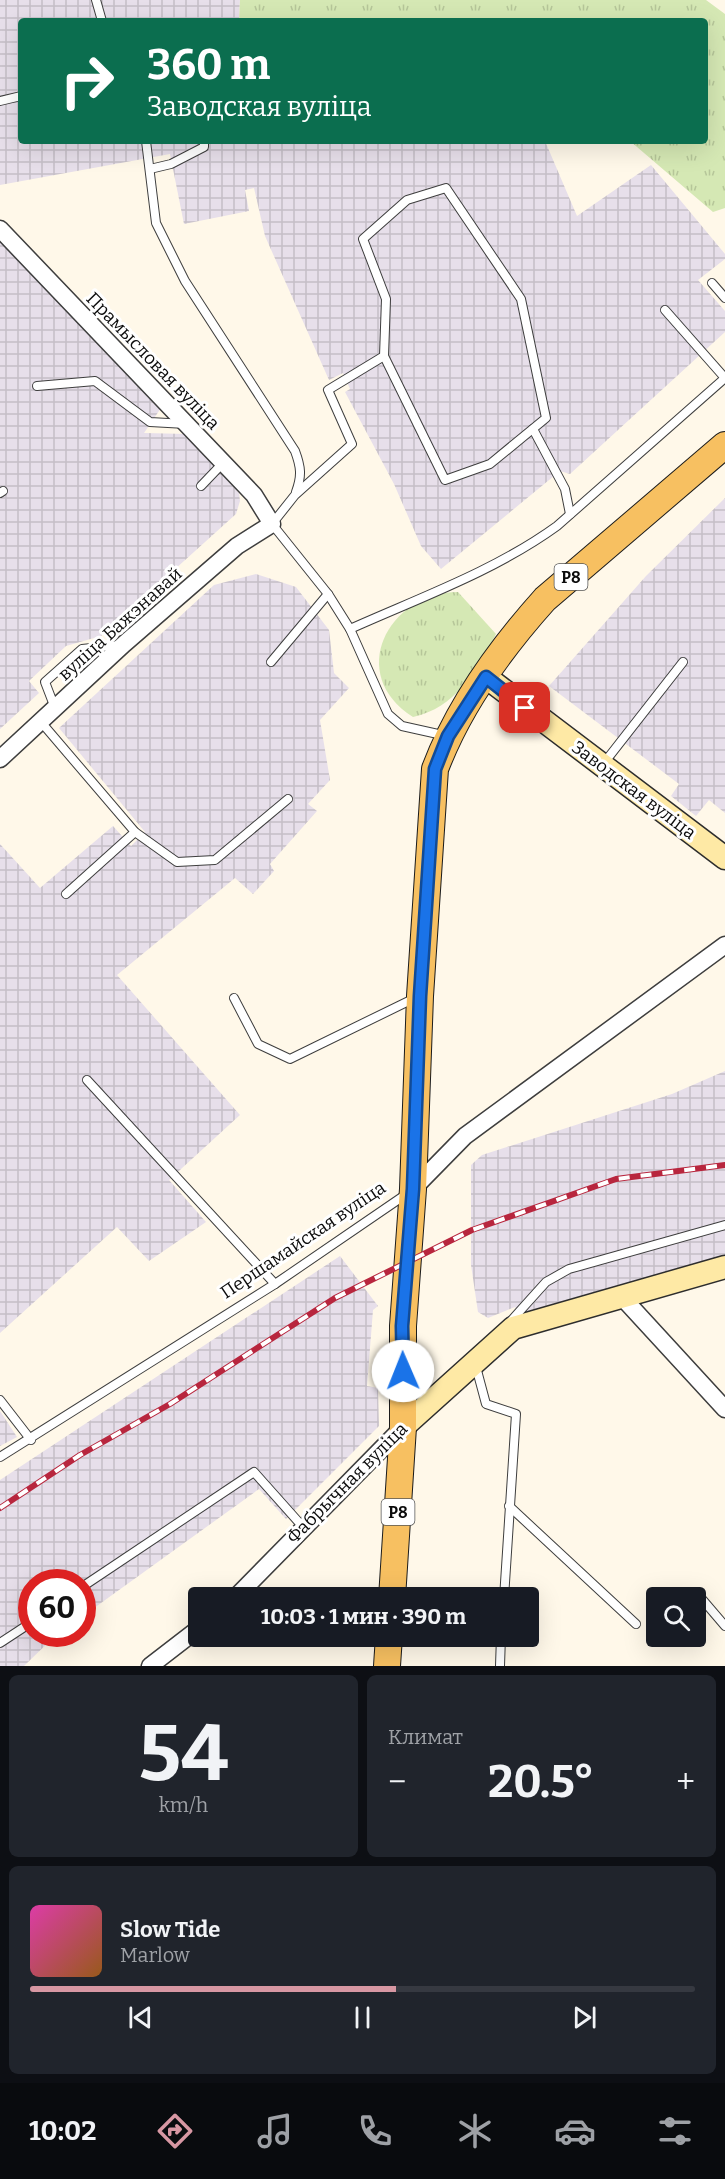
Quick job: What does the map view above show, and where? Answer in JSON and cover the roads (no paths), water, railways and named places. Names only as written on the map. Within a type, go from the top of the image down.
[{"type":"main road","name":"Р8","points":[[393,1587],[403,1427],[402,1326],[413,1189],[420,996],[435,769],[448,736],[486,677],[545,599],[725,445]]},
{"type":"main road","points":[[387,1666],[388,1647]]},
{"type":"street","name":"Прамысловая вуліца","points":[[0,229],[254,495],[272,524]]},
{"type":"street","name":"вуліца Бажэнавай","points":[[0,759],[124,644],[237,546],[272,524]]},
{"type":"street","name":"Заводская вуліца","points":[[486,677],[725,858]]},
{"type":"street","name":"Першамайская вуліца","points":[[413,1189],[465,1136],[725,945]]},
{"type":"street","name":"Фабрычная вуліца","points":[[246,1587],[403,1427],[513,1328],[725,1267]]},
{"type":"street","points":[[622,1297],[725,1409]]},
{"type":"street","points":[[150,1666],[188,1637]]},
{"type":"lane","points":[[96,0],[101,18]]},
{"type":"lane","points":[[0,101],[18,97]]},
{"type":"lane","points":[[146,144],[156,223],[180,270],[295,451],[301,465],[301,478],[295,495]]},
{"type":"lane","points":[[150,169],[171,164],[204,147],[204,144]]},
{"type":"lane","points":[[446,188],[521,299],[546,418],[490,464],[445,480],[384,356],[386,298],[363,239],[407,200],[446,188]]},
{"type":"lane","points":[[712,284],[725,298]]},
{"type":"lane","points":[[350,629],[453,584],[534,543],[725,378],[665,310]]},
{"type":"lane","points":[[384,356],[328,390],[352,444],[295,495],[272,524],[328,594],[350,629],[388,714],[402,726],[448,736]]},
{"type":"lane","points":[[37,386],[95,381],[150,422],[186,424]]},
{"type":"lane","points":[[533,429],[565,489],[570,514]]},
{"type":"lane","points":[[201,486],[223,463]]},
{"type":"lane","points":[[271,662],[328,594]]},
{"type":"lane","points":[[56,708],[45,682],[82,650],[124,644]]},
{"type":"lane","points":[[602,765],[683,662]]},
{"type":"lane","points":[[41,722],[135,832],[177,862],[215,860],[288,799]]},
{"type":"lane","points":[[66,894],[135,832]]},
{"type":"lane","points":[[234,998],[258,1044],[290,1059],[420,996]]},
{"type":"lane","points":[[87,1080],[275,1284]]},
{"type":"lane","name":"Першамайская вуліца","points":[[0,1458],[275,1284],[413,1189]]},
{"type":"lane","points":[[493,1346],[525,1303],[546,1282],[569,1269],[725,1225]]},
{"type":"lane","points":[[475,1362],[486,1404],[516,1414],[505,1587]]},
{"type":"lane","points":[[0,1400],[31,1440]]},
{"type":"lane","points":[[96,1578],[254,1472],[303,1527]]},
{"type":"lane","points":[[510,1506],[636,1624]]},
{"type":"lane","points":[[706,1604],[725,1626]]},
{"type":"lane","points":[[0,1643],[18,1631]]},
{"type":"lane","points":[[500,1666],[501,1647]]},
{"type":"railway","points":[[0,1508],[80,1455],[170,1404],[335,1298],[472,1230],[616,1179],[725,1165]]}]
